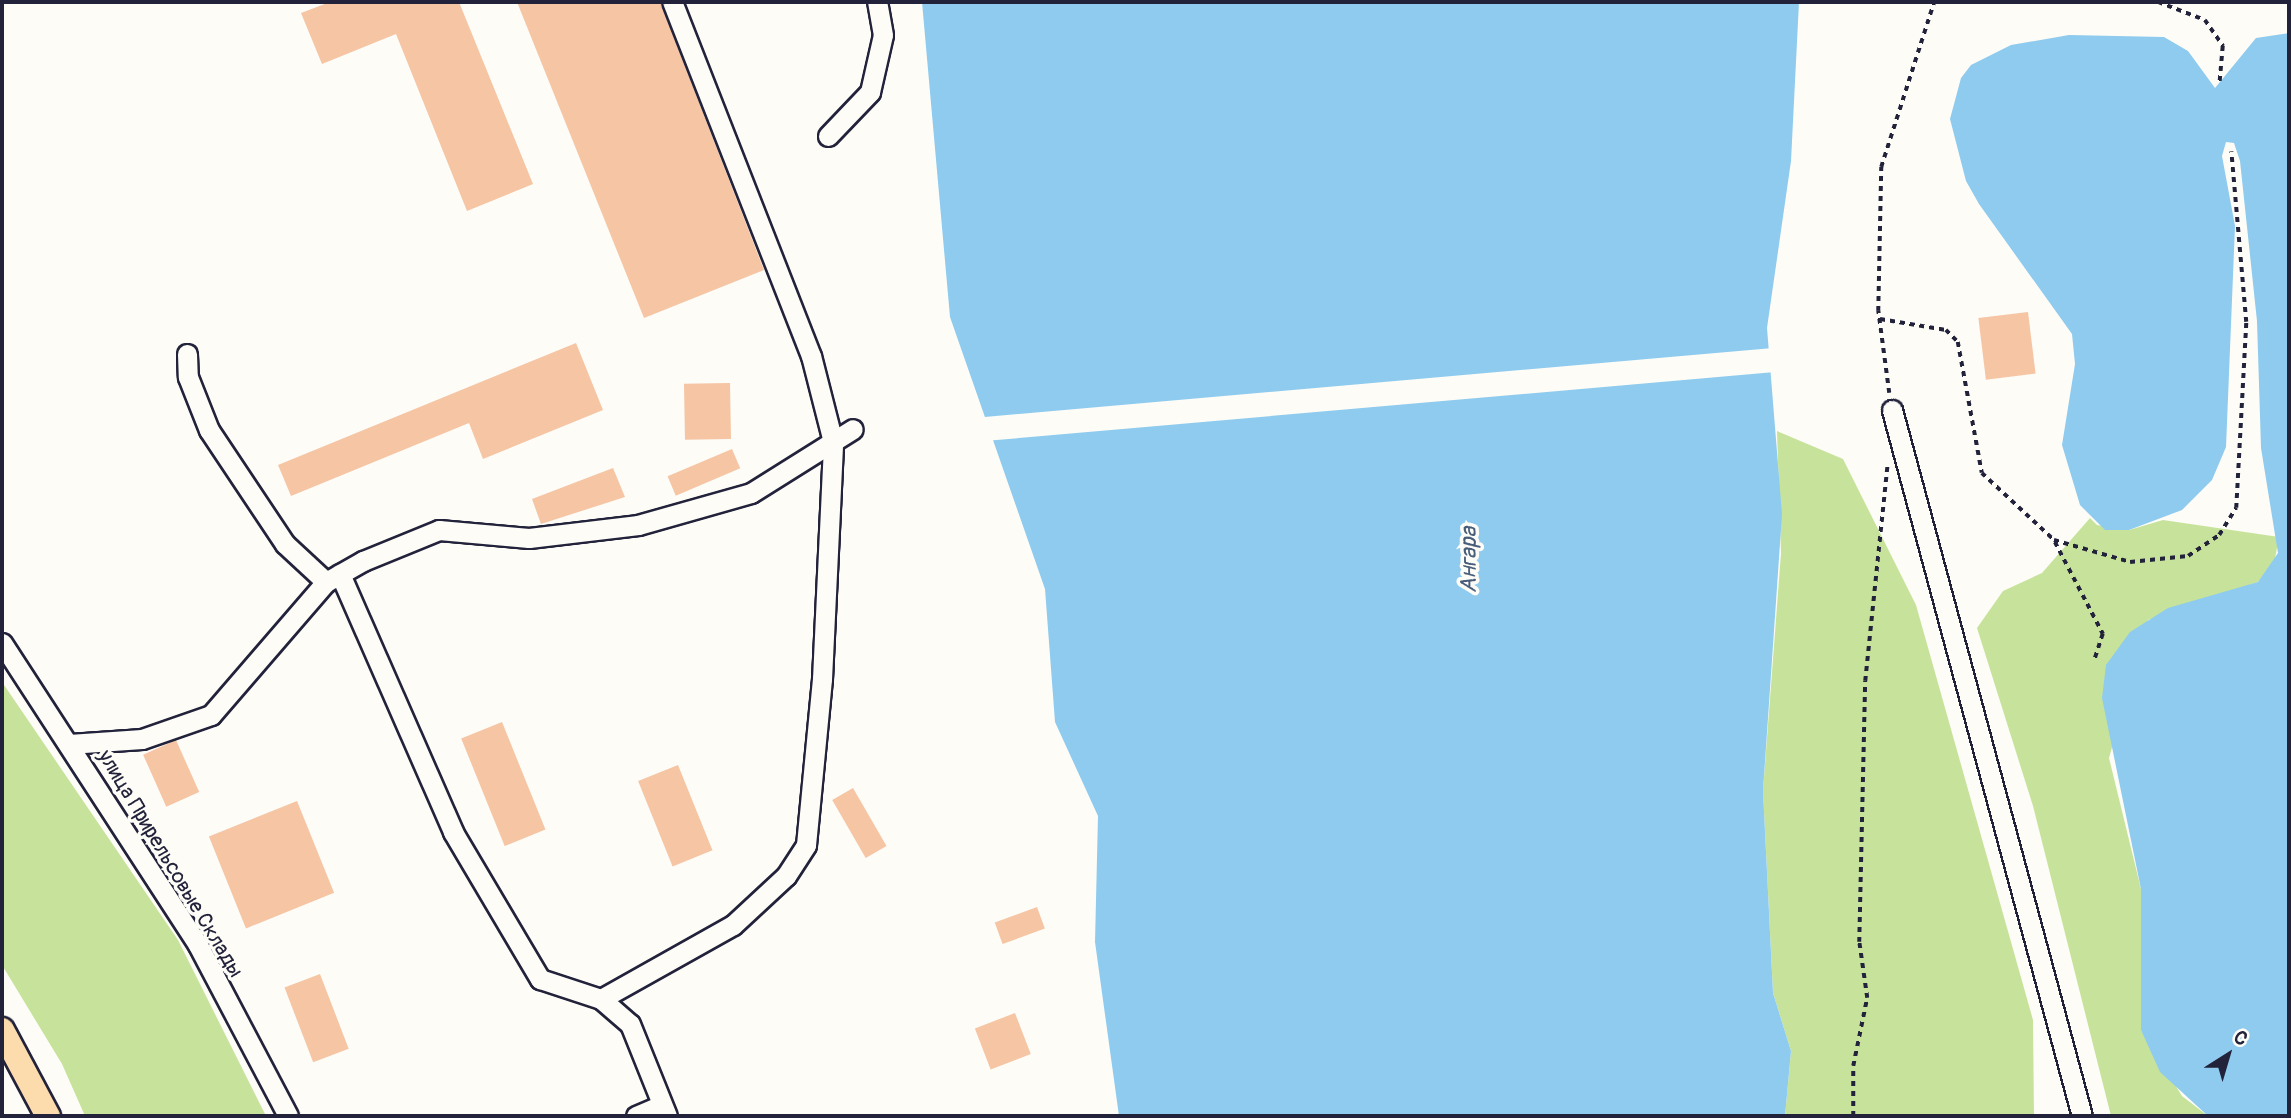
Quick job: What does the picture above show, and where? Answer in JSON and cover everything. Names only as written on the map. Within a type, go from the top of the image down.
[{"type":"main road","points":[[2,1030],[48,1116]]},
{"type":"street","points":[[601,999],[733,925],[786,876],[806,845],[833,518],[833,442],[811,356],[672,2]]},
{"type":"street","points":[[828,136],[870,92],[883,36],[877,2]]},
{"type":"street","points":[[187,354],[188,377],[215,440],[285,544],[334,578],[453,832],[540,979],[601,999],[630,1024],[664,1111],[636,1116]]},
{"type":"street","points":[[1892,410],[2082,1116]]},
{"type":"street","points":[[69,744],[142,739],[211,715],[334,578],[439,530],[529,538],[638,525],[751,493],[853,429]]},
{"type":"street","name":"улица Прирельсовые Склады","points":[[2,643],[198,945],[288,1116]]},
{"type":"path","points":[[1892,410],[1880,319],[1881,167],[1934,2]]},
{"type":"path","points":[[2158,2],[2205,20],[2223,46],[2220,83]]},
{"type":"path","points":[[2054,540],[2130,562],[2161,562],[2188,556],[2219,535],[2236,508],[2246,322],[2231,152]]},
{"type":"path","points":[[1880,319],[1946,331],[1958,342],[1982,473],[2054,540],[2103,634],[2094,661]]},
{"type":"path","points":[[1853,1116],[1853,1066],[1867,998],[1859,942],[1865,681],[1888,460]]},
{"type":"green space","points":[[1777,431],[1843,459],[1916,605],[2033,1020],[2034,1116],[1785,1116],[1791,1051],[1773,993],[1763,791],[1781,553]]},
{"type":"green space","points":[[2090,518],[2097,525],[2129,530],[2163,520],[2279,537],[2274,564],[2258,582],[2148,620],[2109,758],[2141,889],[2141,1030],[2182,1096],[2208,1116],[2111,1116],[2033,806],[1977,628],[2003,591],[2042,573]]},
{"type":"green space","points":[[2,682],[178,940],[266,1116],[85,1116],[62,1064],[2,965]]},
{"type":"water","name":"Ангара","points":[[922,2],[1799,2],[1791,161],[1767,328],[1782,514],[1763,791],[1773,993],[1791,1051],[1785,1116],[1119,1116],[1095,942],[1098,816],[1055,722],[1045,589],[950,317]]},
{"type":"water","points":[[2289,33],[2289,1116],[2208,1116],[2160,1072],[2141,1030],[2141,889],[2102,698],[2106,665],[2130,632],[2168,608],[2258,582],[2278,553],[2261,448],[2257,321],[2240,161],[2234,143],[2226,142],[2222,156],[2235,226],[2226,447],[2212,480],[2182,510],[2129,530],[2105,530],[2080,505],[2062,445],[2075,364],[2072,334],[1979,204],[1966,181],[1950,119],[1961,78],[1971,65],[2011,45],[2069,35],[2164,37],[2188,51],[2215,88],[2256,38]]},
{"type":"pier","points":[[1773,348],[1775,372],[981,441],[979,417]]},
{"type":"building","points":[[330,2],[459,2],[533,184],[467,211],[396,34],[322,64],[301,13]]},
{"type":"building","points":[[517,2],[660,2],[764,270],[644,318]]},
{"type":"building","points":[[2028,312],[2036,374],[1986,380],[1978,318]]},
{"type":"building","points":[[576,343],[603,410],[483,459],[469,423],[291,496],[278,465]]},
{"type":"building","points":[[730,383],[731,439],[685,440],[684,384]]},
{"type":"building","points":[[732,449],[740,468],[676,496],[668,476]]},
{"type":"building","points":[[613,468],[625,497],[541,524],[532,499]]},
{"type":"building","points":[[502,722],[545,830],[505,846],[461,738]]},
{"type":"building","points":[[176,740],[199,792],[166,807],[143,755]]},
{"type":"building","points":[[678,765],[712,850],[673,866],[638,781]]},
{"type":"building","points":[[853,788],[886,846],[866,858],[832,800]]},
{"type":"building","points":[[297,801],[334,893],[246,928],[209,837]]},
{"type":"building","points":[[1037,907],[1045,929],[1003,944],[995,922]]},
{"type":"building","points":[[320,974],[349,1049],[313,1062],[285,988]]},
{"type":"building","points":[[1015,1013],[1031,1054],[991,1069],[975,1028]]}]
